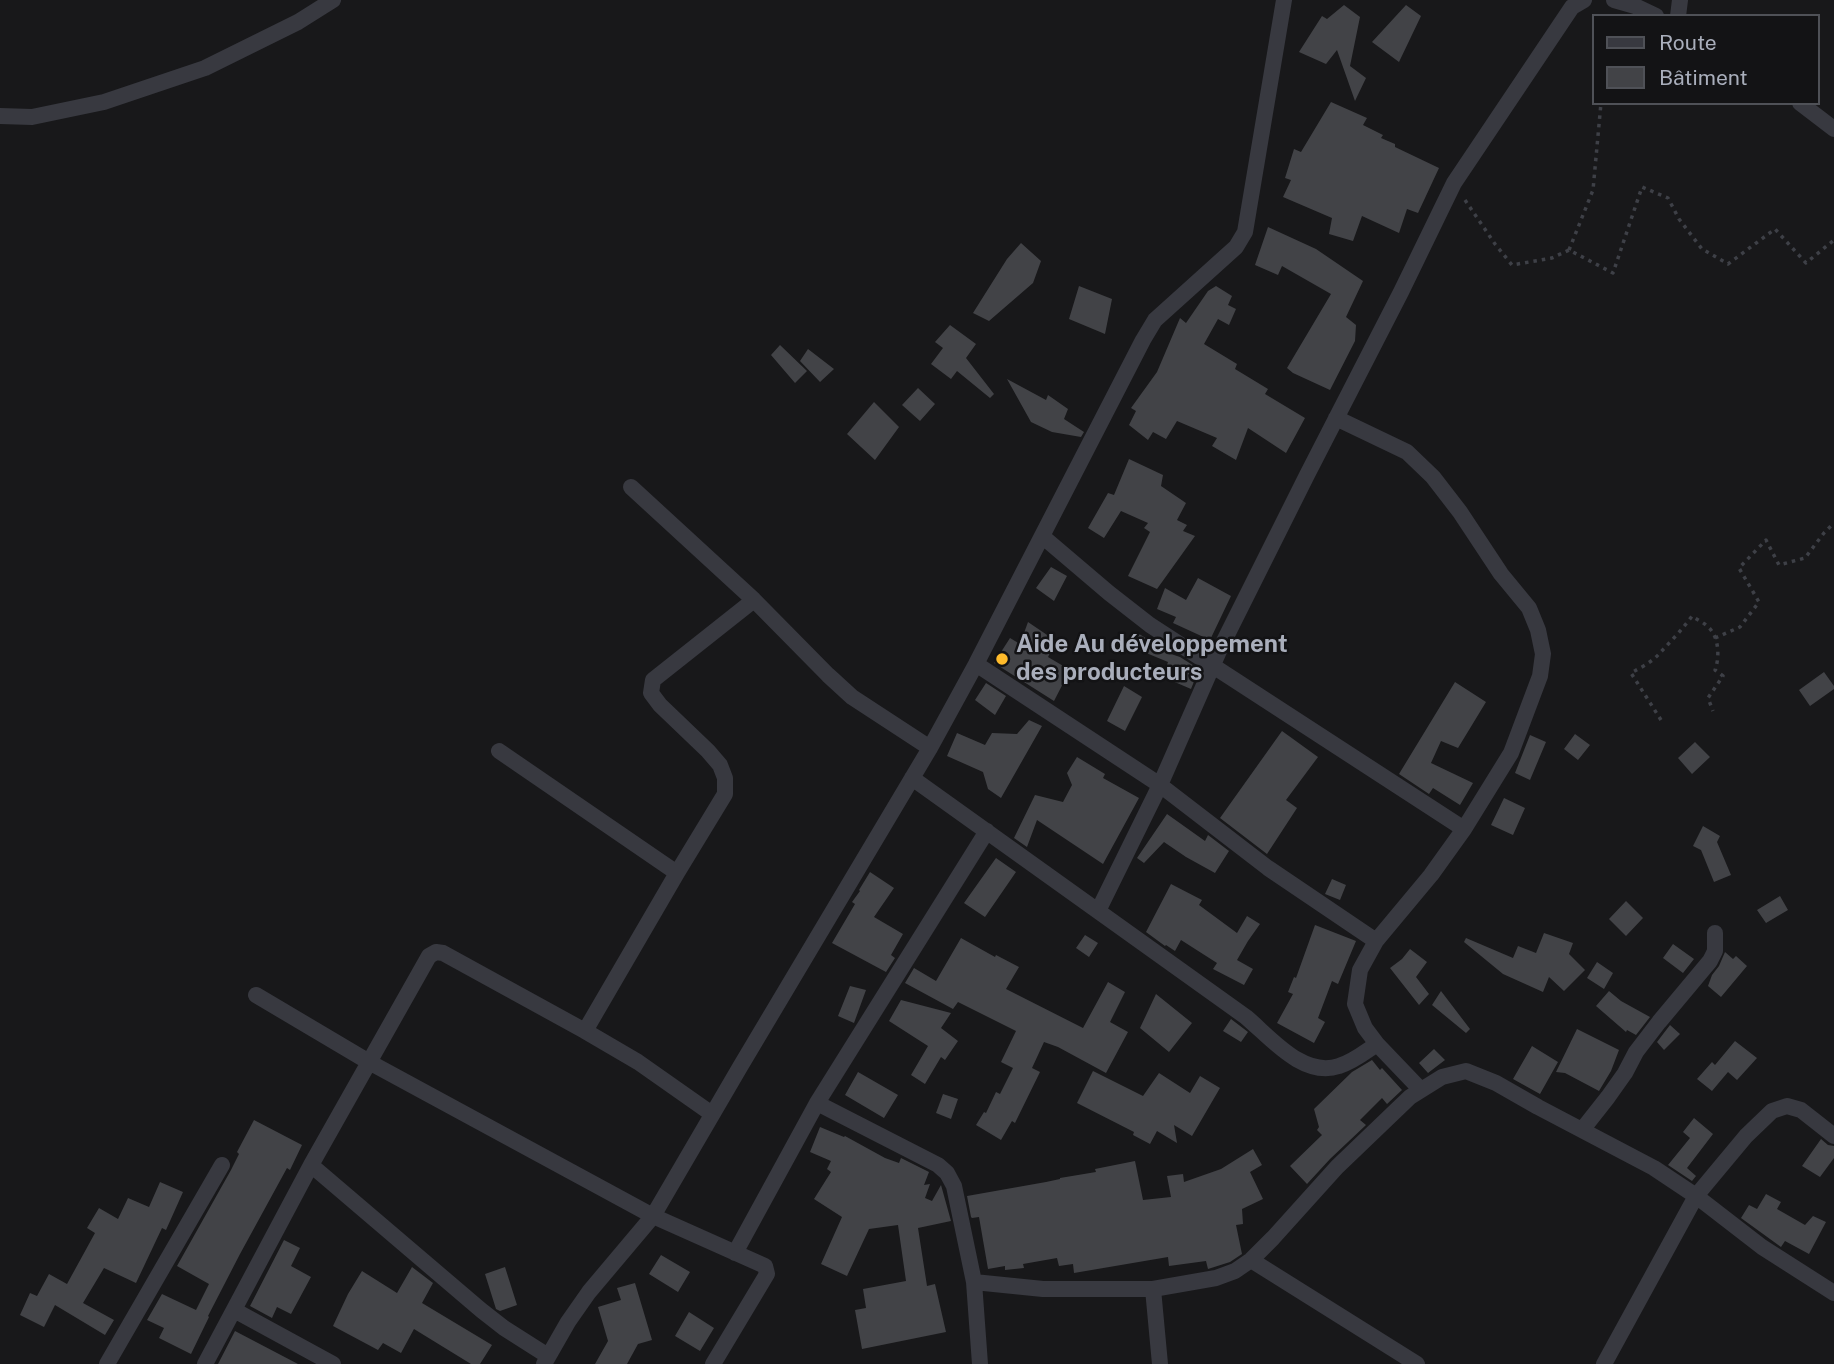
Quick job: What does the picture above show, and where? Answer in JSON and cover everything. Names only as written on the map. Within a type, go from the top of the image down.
[{"type":"street","points":[[0,116],[32,117],[104,102],[205,68],[298,22],[333,0]]},
{"type":"street","points":[[311,1165],[481,1310],[546,1360],[589,1292],[653,1216],[930,748],[1155,320],[1236,247],[1245,232],[1284,0]]},
{"type":"street","points":[[1098,911],[1160,785],[1212,666],[1454,183],[1572,7],[1584,0]]},
{"type":"street","points":[[1614,0],[1652,14]]},
{"type":"street","points":[[1803,105],[1834,129]]},
{"type":"street","points":[[1336,418],[1407,452],[1433,477],[1529,608],[1538,630],[1543,654],[1540,676],[1511,753],[1464,829],[1423,885],[1376,941],[1360,970],[1354,1004],[1365,1028],[1421,1090]]},
{"type":"street","points":[[631,487],[754,600],[852,697],[930,748]]},
{"type":"street","points":[[1042,536],[1150,625],[1464,829]]},
{"type":"street","points":[[585,1031],[724,794],[725,778],[720,765],[660,705],[651,692],[653,680],[754,600]]},
{"type":"street","points":[[976,664],[1160,785],[1268,868],[1376,941]]},
{"type":"street","points":[[499,751],[677,873]]},
{"type":"street","points":[[912,778],[1246,1017],[1292,1057],[1310,1067],[1338,1067],[1377,1044]]},
{"type":"street","points":[[735,1253],[817,1103],[987,831]]},
{"type":"street","points":[[1582,1130],[1625,1073],[1636,1052],[1710,961],[1716,951],[1715,933]]},
{"type":"street","points":[[205,1364],[311,1165],[429,956],[436,952],[443,953],[638,1062],[712,1114]]},
{"type":"street","points":[[256,995],[369,1062],[653,1216],[765,1266],[767,1274],[713,1364]]},
{"type":"street","points":[[974,1282],[1043,1289],[1153,1289],[1216,1278],[1235,1271],[1251,1260],[1336,1167],[1410,1097],[1443,1077],[1466,1071],[1496,1083],[1654,1168],[1696,1196],[1762,1247],[1834,1293]]},
{"type":"street","points":[[817,1103],[938,1165],[947,1173],[954,1186],[974,1282],[980,1364]]},
{"type":"street","points":[[1604,1364],[1696,1196],[1746,1136],[1772,1111],[1787,1106],[1801,1110],[1834,1136]]},
{"type":"street","points":[[107,1364],[222,1165]]},
{"type":"street","points":[[1251,1260],[1417,1364]]},
{"type":"street","points":[[1153,1289],[1160,1364]]},
{"type":"street","points":[[234,1310],[333,1364]]},
{"type":"path","points":[[1454,183],[1512,265],[1552,258],[1569,250],[1593,190],[1601,105]]},
{"type":"path","points":[[1569,250],[1614,273],[1642,187],[1668,198],[1679,219],[1702,249],[1727,264],[1775,229],[1806,263],[1834,240]]},
{"type":"path","points":[[1715,638],[1740,627],[1759,602],[1739,568],[1766,540],[1779,565],[1805,558],[1834,523]]},
{"type":"path","points":[[1661,720],[1632,673],[1659,655],[1692,617],[1708,626],[1715,638],[1719,659],[1715,670],[1723,676],[1708,698],[1713,711]]},
{"type":"building","points":[[1344,5],[1360,17],[1350,66],[1366,78],[1355,101],[1337,50],[1326,64],[1299,52],[1322,16],[1327,19]]},
{"type":"building","points":[[1406,5],[1421,16],[1399,62],[1372,42]]},
{"type":"building","points":[[1331,102],[1367,118],[1363,125],[1383,135],[1381,138],[1439,168],[1418,213],[1407,209],[1399,233],[1362,216],[1353,241],[1329,234],[1332,218],[1283,197],[1291,180],[1285,178],[1294,149],[1301,152]]},
{"type":"building","points":[[1268,227],[1316,249],[1363,281],[1346,317],[1356,325],[1355,341],[1330,390],[1287,368],[1331,294],[1282,266],[1278,275],[1255,265]]},
{"type":"building","points":[[1021,243],[1041,261],[1033,283],[989,321],[973,313],[1007,259]]},
{"type":"building","points":[[1079,286],[1112,299],[1105,334],[1069,319]]},
{"type":"building","points":[[1216,286],[1232,296],[1228,305],[1236,309],[1229,325],[1218,319],[1204,344],[1237,364],[1235,369],[1268,389],[1265,394],[1305,418],[1286,453],[1248,428],[1236,460],[1212,446],[1217,438],[1177,421],[1166,439],[1153,432],[1148,440],[1129,425],[1136,411],[1131,408],[1157,372],[1180,318],[1186,323],[1208,291]]},
{"type":"building","points":[[950,325],[976,344],[966,358],[994,394],[990,398],[957,371],[951,379],[931,364],[943,348],[935,342]]},
{"type":"building","points":[[780,345],[807,371],[795,383],[771,355]]},
{"type":"building","points":[[808,349],[834,369],[820,382],[800,361]]},
{"type":"building","points":[[1007,379],[1046,400],[1048,395],[1068,409],[1064,419],[1084,432],[1081,437],[1052,432],[1031,422]]},
{"type":"building","points":[[918,388],[935,404],[920,421],[902,405]]},
{"type":"building","points":[[874,402],[899,427],[875,460],[847,434]]},
{"type":"building","points":[[1129,459],[1163,475],[1161,486],[1186,503],[1177,520],[1187,525],[1183,531],[1195,536],[1157,589],[1128,576],[1150,532],[1144,528],[1148,523],[1121,511],[1104,538],[1088,528],[1108,493],[1114,495]]},
{"type":"building","points":[[1051,567],[1067,576],[1054,601],[1036,588]]},
{"type":"building","points":[[1198,578],[1231,596],[1210,640],[1173,623],[1176,617],[1157,609],[1165,588],[1186,600]]},
{"type":"building","points":[[1028,622],[1056,641],[1048,657],[1070,670],[1054,701],[994,663],[1010,638],[1020,644]]},
{"type":"building","points":[[1136,632],[1199,669],[1191,689],[1163,677],[1168,662],[1127,645]]},
{"type":"building","points":[[1824,672],[1834,689],[1810,706],[1799,690]]},
{"type":"building","points":[[1455,682],[1486,702],[1458,748],[1441,741],[1431,763],[1473,783],[1460,805],[1433,788],[1429,794],[1399,774]]},
{"type":"building","points":[[986,683],[1006,696],[995,715],[975,700]]},
{"type":"building","points":[[1124,686],[1142,697],[1125,731],[1107,721]]},
{"type":"building","points":[[1029,720],[1042,726],[1001,798],[988,789],[983,772],[947,756],[957,733],[985,745],[992,733],[1017,734]]},
{"type":"building","points":[[1282,731],[1318,757],[1286,800],[1297,808],[1267,854],[1220,818]]},
{"type":"building","points":[[1575,734],[1590,745],[1578,760],[1564,749]]},
{"type":"building","points":[[1530,735],[1546,742],[1530,780],[1515,773]]},
{"type":"building","points":[[1695,742],[1710,757],[1692,774],[1678,758]]},
{"type":"building","points":[[1077,757],[1105,774],[1103,778],[1139,798],[1103,864],[1037,820],[1027,847],[1014,838],[1035,795],[1063,802],[1072,785],[1067,773]]},
{"type":"building","points":[[1504,798],[1525,808],[1513,835],[1491,825]]},
{"type":"building","points":[[1167,814],[1205,841],[1208,835],[1229,851],[1215,873],[1164,842],[1144,863],[1137,858]]},
{"type":"building","points":[[1703,826],[1720,836],[1717,842],[1731,875],[1714,882],[1701,850],[1693,846]]},
{"type":"building","points":[[996,858],[1016,872],[985,917],[964,903]]},
{"type":"building","points":[[870,872],[894,888],[874,917],[903,934],[891,955],[895,958],[886,972],[832,943]]},
{"type":"building","points":[[1332,879],[1346,885],[1340,900],[1325,894]]},
{"type":"building","points":[[1171,884],[1202,900],[1199,905],[1237,933],[1247,916],[1260,924],[1237,960],[1253,969],[1244,985],[1213,969],[1217,963],[1181,940],[1175,951],[1146,932]]},
{"type":"building","points":[[1780,896],[1788,910],[1766,923],[1757,910]]},
{"type":"building","points":[[1626,901],[1643,918],[1626,936],[1609,919]]},
{"type":"building","points":[[1315,925],[1356,941],[1338,984],[1332,981],[1318,1018],[1325,1022],[1314,1043],[1277,1023],[1293,994],[1288,992],[1294,977],[1296,978]]},
{"type":"building","points":[[1544,933],[1573,943],[1569,954],[1585,970],[1564,991],[1549,977],[1543,992],[1503,974],[1464,942],[1466,938],[1513,958],[1518,946],[1536,953]]},
{"type":"building","points":[[1085,935],[1098,943],[1089,957],[1076,948]]},
{"type":"building","points":[[961,938],[1019,967],[1006,989],[1083,1028],[1108,982],[1125,992],[1110,1022],[1128,1032],[1106,1073],[1044,1042],[1032,1068],[1040,1072],[1015,1123],[1012,1121],[1001,1140],[976,1125],[984,1112],[986,1113],[996,1092],[1000,1094],[1013,1068],[1001,1062],[1016,1031],[958,1002],[953,1009],[905,983],[914,968],[936,981]]},
{"type":"building","points":[[1673,944],[1694,959],[1683,973],[1663,958]]},
{"type":"building","points":[[1410,949],[1427,962],[1416,977],[1429,994],[1419,1005],[1390,968]]},
{"type":"building","points":[[1725,952],[1733,959],[1736,956],[1747,966],[1721,997],[1708,986]]},
{"type":"building","points":[[1597,962],[1613,973],[1604,989],[1587,978]]},
{"type":"building","points":[[850,986],[866,990],[854,1023],[838,1016]]},
{"type":"building","points":[[1441,991],[1470,1029],[1466,1033],[1432,1005]]},
{"type":"building","points":[[1609,991],[1650,1017],[1636,1035],[1627,1030],[1626,1032],[1596,1006]]},
{"type":"building","points":[[1156,994],[1192,1023],[1169,1052],[1140,1028]]},
{"type":"building","points":[[901,1000],[951,1013],[941,1028],[958,1041],[945,1060],[941,1057],[925,1084],[911,1075],[928,1046],[889,1021]]},
{"type":"building","points":[[1231,1019],[1248,1032],[1241,1042],[1223,1031]]},
{"type":"building","points":[[1670,1025],[1680,1034],[1664,1050],[1657,1042]]},
{"type":"building","points":[[1577,1029],[1619,1050],[1599,1091],[1565,1073],[1556,1072]]},
{"type":"building","points":[[1735,1041],[1757,1058],[1737,1080],[1728,1072],[1712,1091],[1697,1079],[1712,1062],[1715,1065]]},
{"type":"building","points":[[1532,1046],[1558,1062],[1540,1094],[1513,1079]]},
{"type":"building","points":[[1434,1049],[1445,1060],[1428,1073],[1419,1063]]},
{"type":"building","points":[[1372,1060],[1402,1090],[1387,1104],[1382,1098],[1360,1120],[1366,1125],[1307,1184],[1290,1166],[1322,1135],[1317,1130],[1319,1127],[1314,1109],[1352,1072]]},
{"type":"building","points":[[1093,1071],[1143,1096],[1159,1073],[1190,1093],[1200,1076],[1220,1088],[1192,1136],[1174,1125],[1177,1143],[1157,1131],[1150,1144],[1133,1135],[1134,1132],[1077,1103]]},
{"type":"building","points":[[858,1072],[898,1095],[884,1118],[845,1095]]},
{"type":"building","points":[[943,1094],[958,1099],[951,1119],[936,1113]]},
{"type":"building","points":[[1694,1118],[1713,1134],[1687,1168],[1696,1176],[1692,1181],[1668,1165],[1690,1138],[1683,1132]]},
{"type":"building","points":[[254,1120],[302,1145],[240,1254],[191,1354],[159,1338],[164,1328],[147,1320],[162,1294],[196,1310],[209,1284],[177,1266],[231,1170]]},
{"type":"building","points":[[820,1127],[845,1136],[885,1158],[899,1163],[901,1158],[929,1172],[924,1185],[930,1184],[925,1198],[932,1201],[941,1185],[951,1221],[918,1228],[927,1286],[935,1284],[946,1332],[862,1349],[855,1310],[866,1308],[863,1289],[906,1281],[898,1225],[869,1229],[847,1276],[821,1264],[842,1217],[814,1199],[831,1172],[827,1169],[831,1161],[810,1152]]},
{"type":"building","points":[[1821,1139],[1834,1146],[1834,1158],[1820,1177],[1802,1166]]},
{"type":"building","points":[[1253,1149],[1262,1165],[1250,1172],[1263,1199],[1242,1209],[1243,1224],[1236,1225],[1242,1254],[1230,1262],[1208,1269],[1206,1261],[1169,1266],[1168,1257],[1074,1273],[1073,1264],[1059,1266],[1057,1258],[1023,1264],[1024,1268],[1005,1270],[1005,1266],[988,1269],[979,1217],[971,1217],[967,1196],[1096,1172],[1095,1169],[1135,1161],[1143,1200],[1171,1197],[1167,1176],[1183,1174],[1184,1182],[1221,1169]]},
{"type":"building","points":[[160,1182],[183,1192],[166,1230],[162,1228],[136,1283],[104,1268],[83,1303],[114,1320],[105,1335],[55,1305],[44,1327],[20,1315],[30,1293],[37,1296],[49,1274],[67,1284],[95,1233],[87,1228],[99,1208],[118,1219],[128,1198],[149,1207]]},
{"type":"building","points":[[1766,1194],[1781,1202],[1777,1209],[1805,1225],[1813,1216],[1826,1222],[1809,1254],[1785,1241],[1781,1247],[1741,1218],[1749,1205],[1757,1209]]},
{"type":"building","points":[[284,1240],[300,1248],[291,1266],[311,1277],[291,1314],[277,1307],[272,1318],[250,1306]]},
{"type":"building","points":[[661,1255],[690,1272],[678,1292],[649,1274]]},
{"type":"building","points":[[412,1267],[433,1283],[422,1303],[492,1345],[480,1364],[471,1364],[414,1329],[401,1353],[383,1343],[378,1350],[333,1326],[362,1271],[397,1293]]},
{"type":"building","points":[[505,1267],[517,1305],[500,1311],[496,1309],[485,1274]]},
{"type":"building","points":[[635,1283],[652,1340],[638,1344],[627,1364],[595,1364],[608,1341],[598,1307],[621,1300],[617,1288]]},
{"type":"building","points":[[689,1312],[714,1328],[700,1351],[675,1336]]},
{"type":"building","points":[[235,1331],[298,1364],[218,1364]]},
{"type":"place","name":"Aide Au développement des producteurs","points":[[1002,659]]}]
